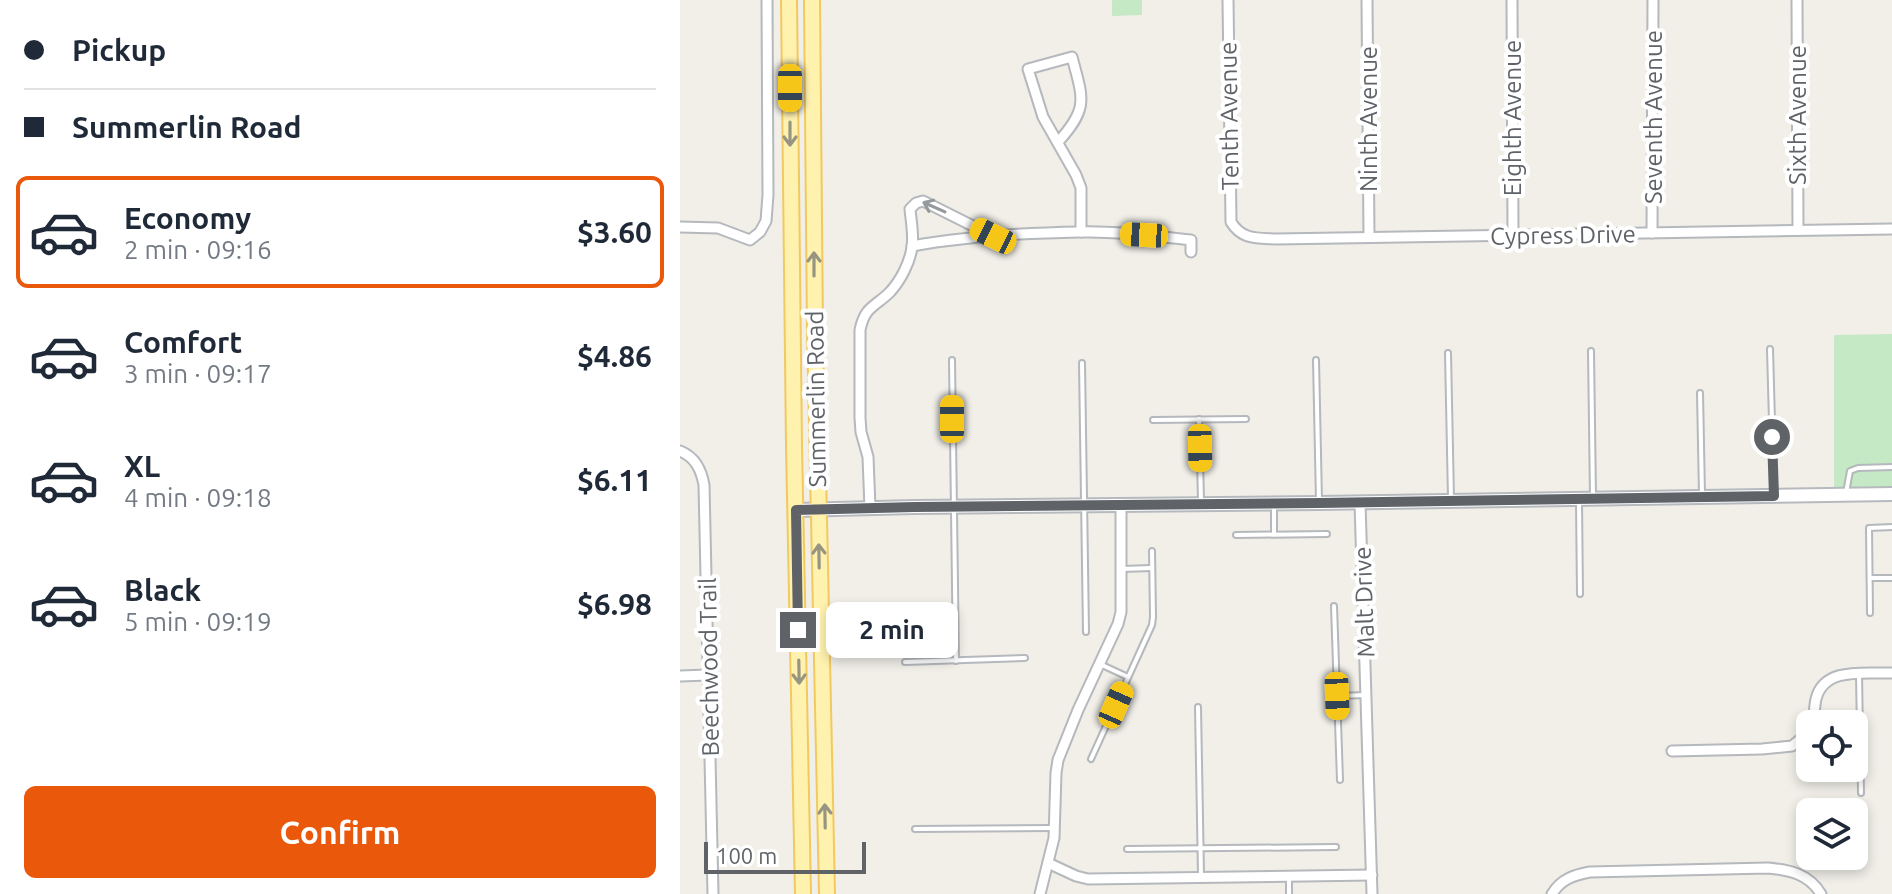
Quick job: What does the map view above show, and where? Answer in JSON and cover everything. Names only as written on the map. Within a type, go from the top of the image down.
[{"type":"main road","name":"Summerlin Road","points":[[789,0],[803,894]]},
{"type":"main road","name":"Summerlin Road","points":[[812,0],[818,510],[827,894]]},
{"type":"street","points":[[680,227],[718,228],[750,240],[760,232],[766,221],[767,0]]},
{"type":"street","name":"Tenth Avenue","points":[[1228,0],[1229,189],[1231,222],[1236,230]]},
{"type":"street","name":"Ninth Avenue","points":[[1367,0],[1369,237]]},
{"type":"street","name":"Eighth Avenue","points":[[1512,0],[1513,235]]},
{"type":"street","name":"Seventh Avenue","points":[[1652,233],[1653,0]]},
{"type":"street","name":"Sixth Avenue","points":[[1797,0],[1798,230]]},
{"type":"street","points":[[1058,142],[1073,126],[1081,109],[1072,57],[1028,69],[1043,117],[1081,188],[1081,232]]},
{"type":"street","points":[[870,508],[868,457],[860,418],[860,330],[870,308],[889,293],[904,271],[912,246],[910,209],[923,201],[993,236]]},
{"type":"street","name":"Cypress Drive","points":[[1236,230],[1245,237],[1253,238],[1892,229]]},
{"type":"street","points":[[912,246],[993,236],[1081,232],[1191,240],[1191,252]]},
{"type":"street","name":"Beechwood Trail","points":[[680,451],[695,461],[702,472],[704,485],[713,894]]},
{"type":"street","points":[[796,510],[1892,494]]},
{"type":"street","name":"Malt Drive","points":[[1360,503],[1372,894]]},
{"type":"street","points":[[1040,894],[1054,828],[1058,760],[1121,612],[1121,505]]},
{"type":"street","points":[[1814,710],[1816,697],[1824,683],[1843,673],[1892,673]]},
{"type":"street","points":[[680,676],[708,675]]},
{"type":"street","points":[[1672,751],[1762,749],[1792,746],[1796,743]]},
{"type":"street","points":[[1048,863],[1088,879],[1372,875]]},
{"type":"street","points":[[1552,894],[1565,880],[1590,872],[1768,868],[1806,877],[1821,894]]},
{"type":"lane","points":[[1770,349],[1774,496]]},
{"type":"lane","points":[[1591,351],[1593,499]]},
{"type":"lane","points":[[1448,353],[1451,501]]},
{"type":"lane","points":[[952,360],[956,661]]},
{"type":"lane","points":[[1316,360],[1319,503]]},
{"type":"lane","points":[[1082,363],[1086,632]]},
{"type":"lane","points":[[1700,393],[1702,497]]},
{"type":"lane","points":[[1199,419],[1201,505]]},
{"type":"lane","points":[[1153,420],[1246,419]]},
{"type":"lane","points":[[1846,495],[1850,471],[1892,467]]},
{"type":"lane","points":[[1579,499],[1580,594]]},
{"type":"lane","points":[[1274,504],[1274,534]]},
{"type":"lane","points":[[1870,613],[1869,528],[1892,527]]},
{"type":"lane","points":[[1236,535],[1327,534]]},
{"type":"lane","points":[[1091,759],[1152,625],[1152,551]]},
{"type":"lane","points":[[1122,569],[1152,568]]},
{"type":"lane","points":[[1870,578],[1892,578]]},
{"type":"lane","points":[[1334,606],[1340,780]]},
{"type":"lane","points":[[905,662],[1025,658]]},
{"type":"lane","points":[[1100,664],[1128,677]]},
{"type":"lane","points":[[1859,674],[1861,793]]},
{"type":"lane","points":[[1337,696],[1367,695]]},
{"type":"lane","points":[[1198,707],[1201,878]]},
{"type":"lane","points":[[915,829],[1054,828]]},
{"type":"lane","points":[[1127,849],[1336,847]]},
{"type":"lane","points":[[1289,876],[1289,894]]},
{"type":"green space","points":[[1112,0],[1142,0],[1142,15],[1112,16]]},
{"type":"green space","points":[[1892,334],[1892,488],[1834,489],[1835,335]]},
{"type":"route","points":[[798,630],[796,510],[1774,496],[1772,437]]}]
